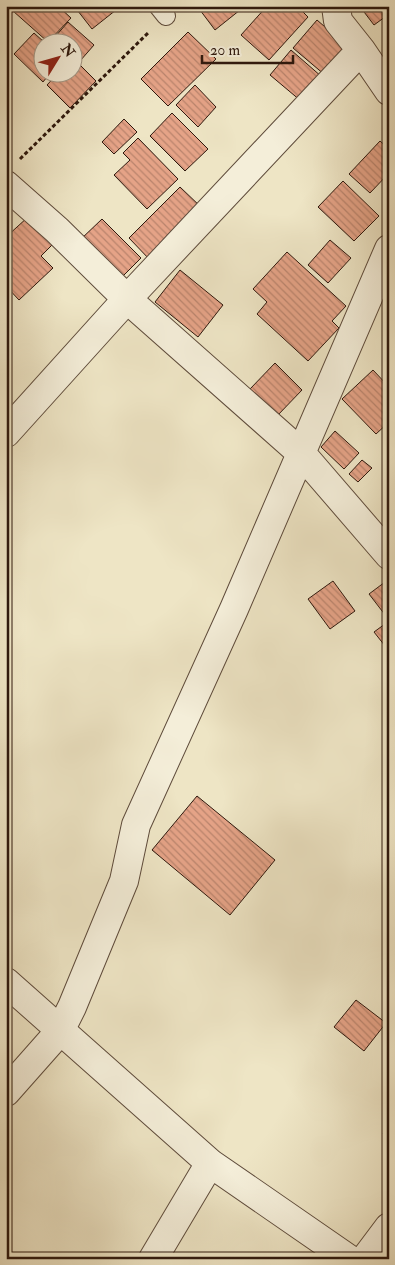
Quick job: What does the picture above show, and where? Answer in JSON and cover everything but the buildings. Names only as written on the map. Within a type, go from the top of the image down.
[{"type":"street","points":[[331,11],[389,91]]},
{"type":"street","points":[[6,433],[127,299],[361,50]]},
{"type":"street","points":[[10,175],[57,230],[127,299],[301,453],[389,555]]},
{"type":"street","points":[[6,1092],[60,1031],[72,1007],[124,881],[136,825],[230,618],[389,249]]},
{"type":"street","points":[[6,982],[210,1163],[349,1259]]},
{"type":"street","points":[[153,1259],[210,1163]]},
{"type":"street","points":[[365,1259],[389,1227]]},
{"type":"path","points":[[10,175],[162,11]]}]
